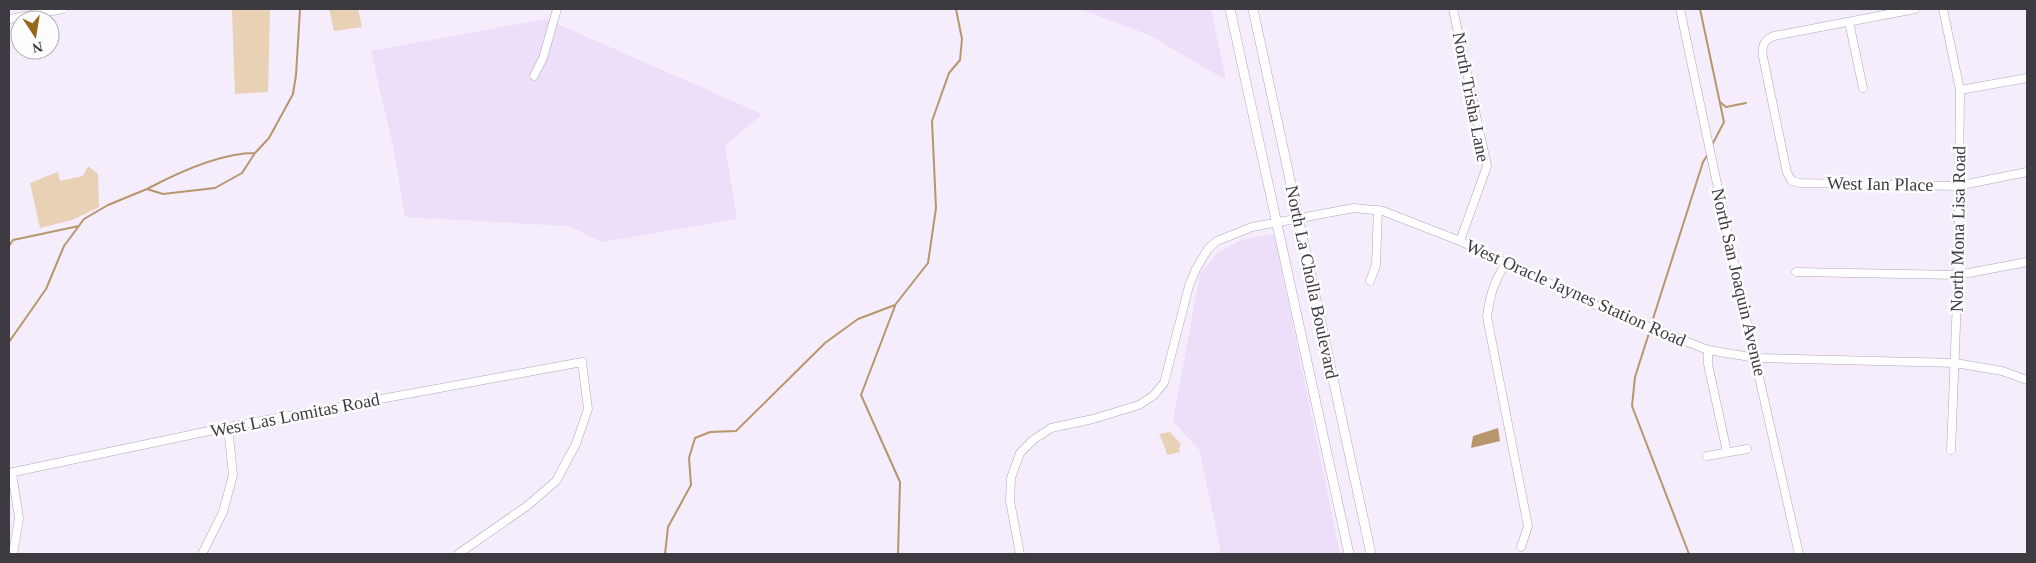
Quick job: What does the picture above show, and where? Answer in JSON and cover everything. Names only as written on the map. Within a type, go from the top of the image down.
[{"type":"main road","name":"North La Cholla Boulevard","points":[[1230,9],[1349,554]]},
{"type":"main road","name":"North La Cholla Boulevard","points":[[1253,9],[1371,554]]},
{"type":"street","points":[[9,20],[63,9]]},
{"type":"street","points":[[534,76],[544,58],[557,9]]},
{"type":"street","name":"North Trisha Lane","points":[[1453,9],[1486,166],[1460,241]]},
{"type":"street","name":"North San Joaquin Avenue","points":[[1680,9],[1741,296],[1799,554]]},
{"type":"street","points":[[1863,88],[1850,22],[1915,9]]},
{"type":"street","name":"North Mona Lisa Road","points":[[1943,9],[1960,90],[1960,159],[1957,186],[1958,275],[1950,450]]},
{"type":"street","name":"West Ian Place","points":[[1850,22],[1774,36],[1761,43],[1787,173],[1791,183],[1957,186],[2027,172]]},
{"type":"street","points":[[1960,90],[2027,78]]},
{"type":"street","name":"West Oracle Jaynes Station Road","points":[[1020,554],[1010,501],[1011,478],[1020,453],[1033,440],[1051,428],[1139,406],[1153,396],[1164,383],[1188,286],[1208,249],[1217,241],[1237,232],[1278,222],[1354,208],[1378,210],[1460,241],[1606,310],[1708,350],[1756,358],[1955,363],[2002,371],[2027,380]]},
{"type":"street","points":[[1370,282],[1380,244],[1378,210]]},
{"type":"street","points":[[1796,272],[1958,275],[2027,262]]},
{"type":"street","points":[[1506,263],[1494,282],[1489,296],[1487,317],[1528,526],[1521,547]]},
{"type":"street","points":[[1708,350],[1708,364],[1727,452]]},
{"type":"street","name":"West Las Lomitas Road","points":[[10,473],[228,428],[582,362],[588,409],[576,444],[556,481],[527,506],[458,554]]},
{"type":"street","points":[[202,554],[223,512],[233,475],[228,428]]},
{"type":"street","points":[[1707,456],[1747,448]]},
{"type":"street","points":[[10,473],[18,518],[13,554]]},
{"type":"shaded area","points":[[270,9],[268,92],[235,94],[232,10]]},
{"type":"shaded area","points":[[329,9],[358,9],[362,27],[334,31]]},
{"type":"shaded area","points":[[1080,9],[1211,9],[1226,80],[1149,35]]},
{"type":"shaded area","points":[[546,19],[762,114],[725,146],[737,219],[602,242],[569,226],[405,217],[394,151],[371,51]]},
{"type":"shaded area","points":[[88,166],[98,174],[99,207],[72,220],[40,228],[30,183],[58,172],[60,181],[83,176]]},
{"type":"shaded area","points":[[1274,234],[1340,554],[1221,554],[1200,451],[1173,421],[1200,274],[1218,253],[1241,240]]},
{"type":"shaded area","points":[[1498,428],[1500,441],[1471,448],[1473,436]]},
{"type":"shaded area","points":[[1170,432],[1181,444],[1180,452],[1167,455],[1159,434]]},
{"type":"waterway","points":[[9,342],[46,289],[64,246],[84,219],[108,205],[147,189],[163,194],[215,188],[242,173],[255,153],[269,138],[293,94],[300,9]]},
{"type":"waterway","points":[[665,554],[668,527],[691,485],[689,458],[695,438],[710,432],[736,431],[825,343],[858,319],[895,305],[928,263],[936,208],[932,121],[949,73],[960,60],[962,39],[956,9]]},
{"type":"waterway","points":[[1700,9],[1724,122],[1712,145]]},
{"type":"waterway","points":[[1720,102],[1726,107],[1746,103]]},
{"type":"waterway","points":[[147,189],[214,160],[228,156],[255,153]]},
{"type":"waterway","points":[[1651,325],[1703,162],[1708,154]]},
{"type":"waterway","points":[[9,246],[13,240],[79,226]]},
{"type":"waterway","points":[[895,306],[861,395],[900,482],[898,554]]},
{"type":"waterway","points":[[1650,330],[1635,377],[1632,406],[1689,554]]}]
